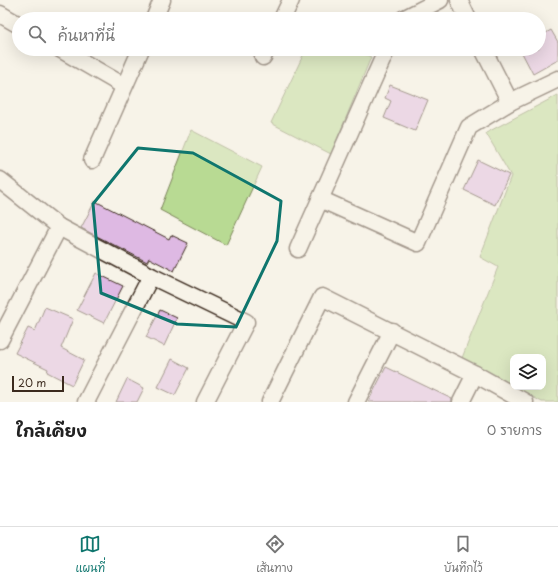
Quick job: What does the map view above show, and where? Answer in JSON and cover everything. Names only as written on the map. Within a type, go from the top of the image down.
[{"type":"street","points":[[157,12],[162,0]]},
{"type":"street","points":[[285,12],[291,0]]},
{"type":"street","points":[[417,12],[440,0]]},
{"type":"street","points":[[459,0],[465,12]]},
{"type":"street","points":[[0,14],[12,21]]},
{"type":"street","points":[[72,56],[124,86]]},
{"type":"street","points":[[92,160],[138,56]]},
{"type":"street","points":[[298,250],[384,56]]},
{"type":"street","points":[[487,56],[510,102]]},
{"type":"street","points":[[320,199],[418,243],[469,127],[510,102],[558,79]]},
{"type":"street","points":[[0,180],[59,227],[151,276],[246,322],[205,402]]},
{"type":"street","points":[[0,340],[59,227]]},
{"type":"street","points":[[86,402],[151,276]]},
{"type":"street","points":[[270,402],[322,297],[392,331],[525,402]]},
{"type":"street","points":[[356,402],[392,331]]},
{"type":"street","points":[[461,402],[475,374]]},
{"type":"highlighted area","points":[[138,148],[193,153],[281,201],[277,241],[236,327],[177,324],[101,293],[93,204]]},
{"type":"green space","points":[[303,56],[371,57],[331,154],[271,123]]},
{"type":"green space","points":[[558,95],[558,402],[542,402],[520,390],[546,390],[546,354],[510,354],[510,384],[462,358],[498,267],[480,257],[511,176],[486,133]]},
{"type":"green space","points":[[191,130],[262,167],[226,245],[160,210]]},
{"type":"building","points":[[551,30],[558,42],[558,60],[533,74],[524,56],[546,56],[546,33]]},
{"type":"building","points":[[390,85],[428,100],[415,131],[384,118],[391,101],[385,98]]},
{"type":"building","points":[[478,160],[509,175],[495,205],[464,190]]},
{"type":"building","points":[[95,201],[169,239],[171,235],[188,243],[174,271],[149,258],[147,262],[81,228]]},
{"type":"building","points":[[96,273],[123,286],[104,323],[77,310]]},
{"type":"building","points":[[45,307],[73,319],[61,348],[84,360],[72,385],[47,372],[48,369],[15,353],[28,328],[35,331]]},
{"type":"building","points":[[160,310],[177,318],[164,346],[146,337]]},
{"type":"building","points":[[172,359],[189,368],[175,395],[158,387]]},
{"type":"building","points":[[386,367],[452,399],[452,402],[368,402]]},
{"type":"building","points":[[127,379],[144,388],[137,402],[116,402]]}]
